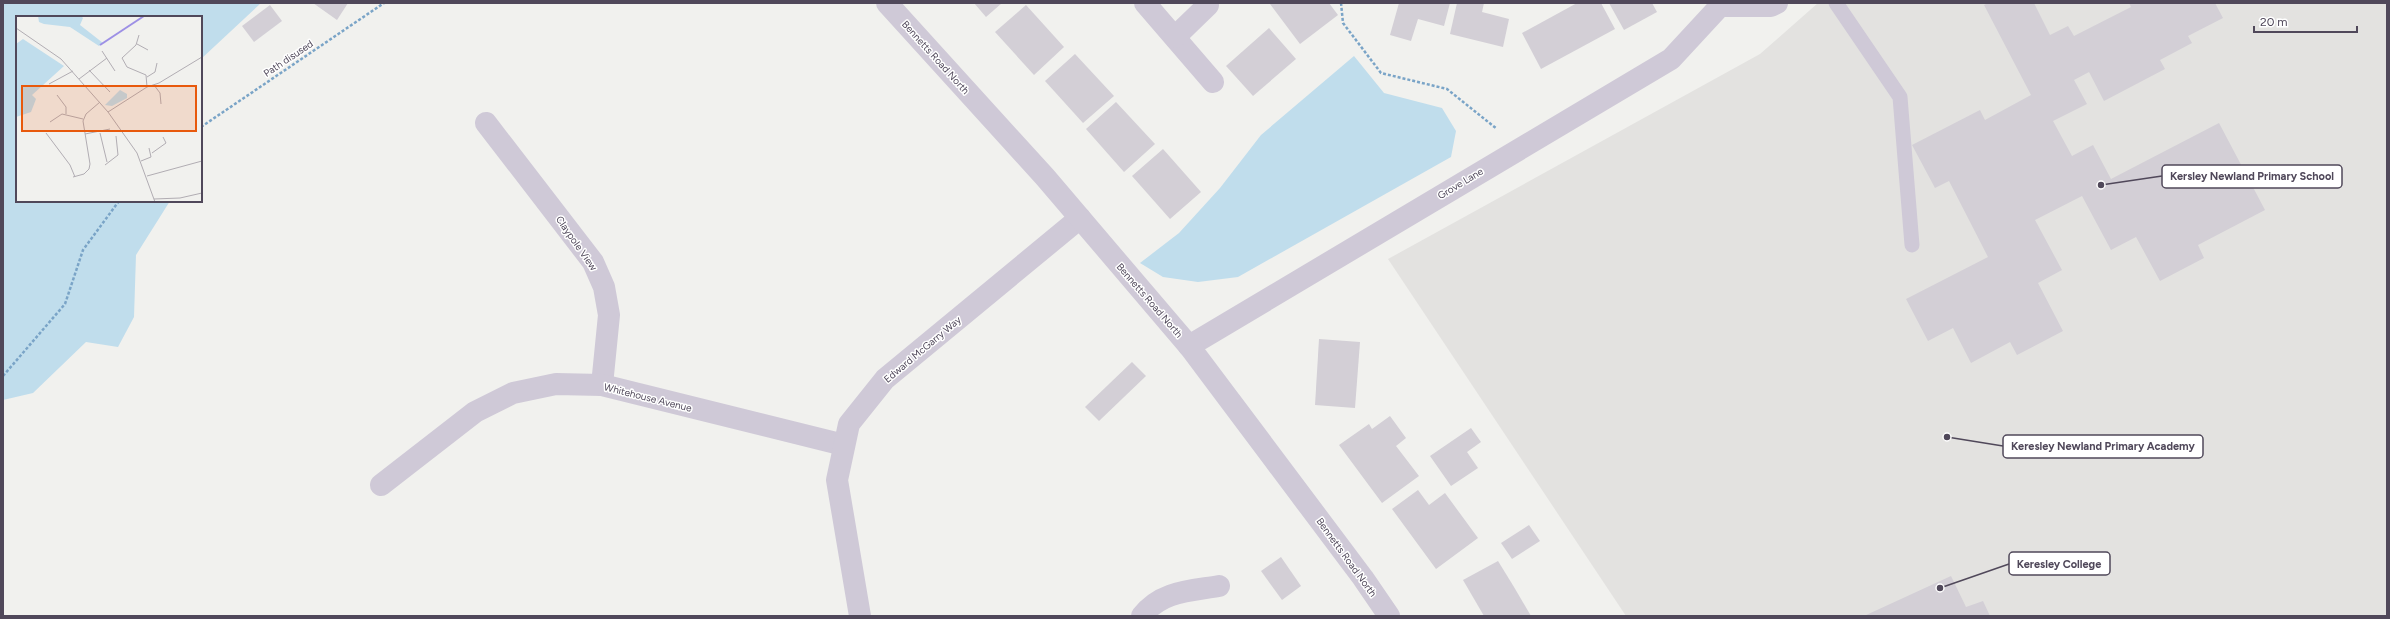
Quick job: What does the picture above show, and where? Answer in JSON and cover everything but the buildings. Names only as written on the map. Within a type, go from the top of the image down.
[{"type":"street","name":"Bennetts Road North","points":[[887,3],[1080,218],[1189,346],[1363,578],[1389,616]]},
{"type":"street","points":[[1145,3],[1213,82]]},
{"type":"street","name":"Grove Lane","points":[[1189,346],[1671,59],[1720,5],[1771,6],[1777,3]]},
{"type":"street","points":[[1175,37],[1208,5]]},
{"type":"street","name":"Claypole View","points":[[486,122],[592,262],[604,287],[609,315],[602,385]]},
{"type":"street","name":"Edward McGarry Way","points":[[860,616],[837,480],[849,424],[885,379],[1080,218]]},
{"type":"street","name":"Whitehouse Avenue","points":[[382,485],[475,412],[514,393],[556,384],[602,385],[844,445]]},
{"type":"street","points":[[1142,616],[1149,606],[1159,599],[1174,593],[1218,586]]},
{"type":"lane","points":[[1836,3],[1900,97],[1912,245]]},
{"type":"path","name":"Path disused","points":[[202,126],[384,3]]},
{"type":"path","points":[[1341,3],[1342,23],[1381,74],[1447,89],[1520,148]]},
{"type":"path","points":[[3,376],[65,304],[83,250],[118,202]]},
{"type":"shaded area","points":[[3,3],[261,3],[202,58],[202,16],[16,16],[16,202],[169,202],[136,255],[134,317],[118,347],[86,342],[33,393],[3,400]]},
{"type":"shaded area","points":[[1818,3],[2387,3],[2387,616],[1626,616],[1388,259],[1760,54]]},
{"type":"shaded area","points":[[1354,56],[1384,93],[1442,108],[1456,131],[1451,157],[1238,277],[1198,282],[1163,277],[1140,263],[1179,233],[1220,188],[1261,135]]},
{"type":"place","name":"Kersley Newland Primary School","points":[[2101,185]]},
{"type":"place","name":"Keresley Newland Primary Academy","points":[[1947,437]]},
{"type":"place","name":"Keresley College","points":[[1940,588]]}]
